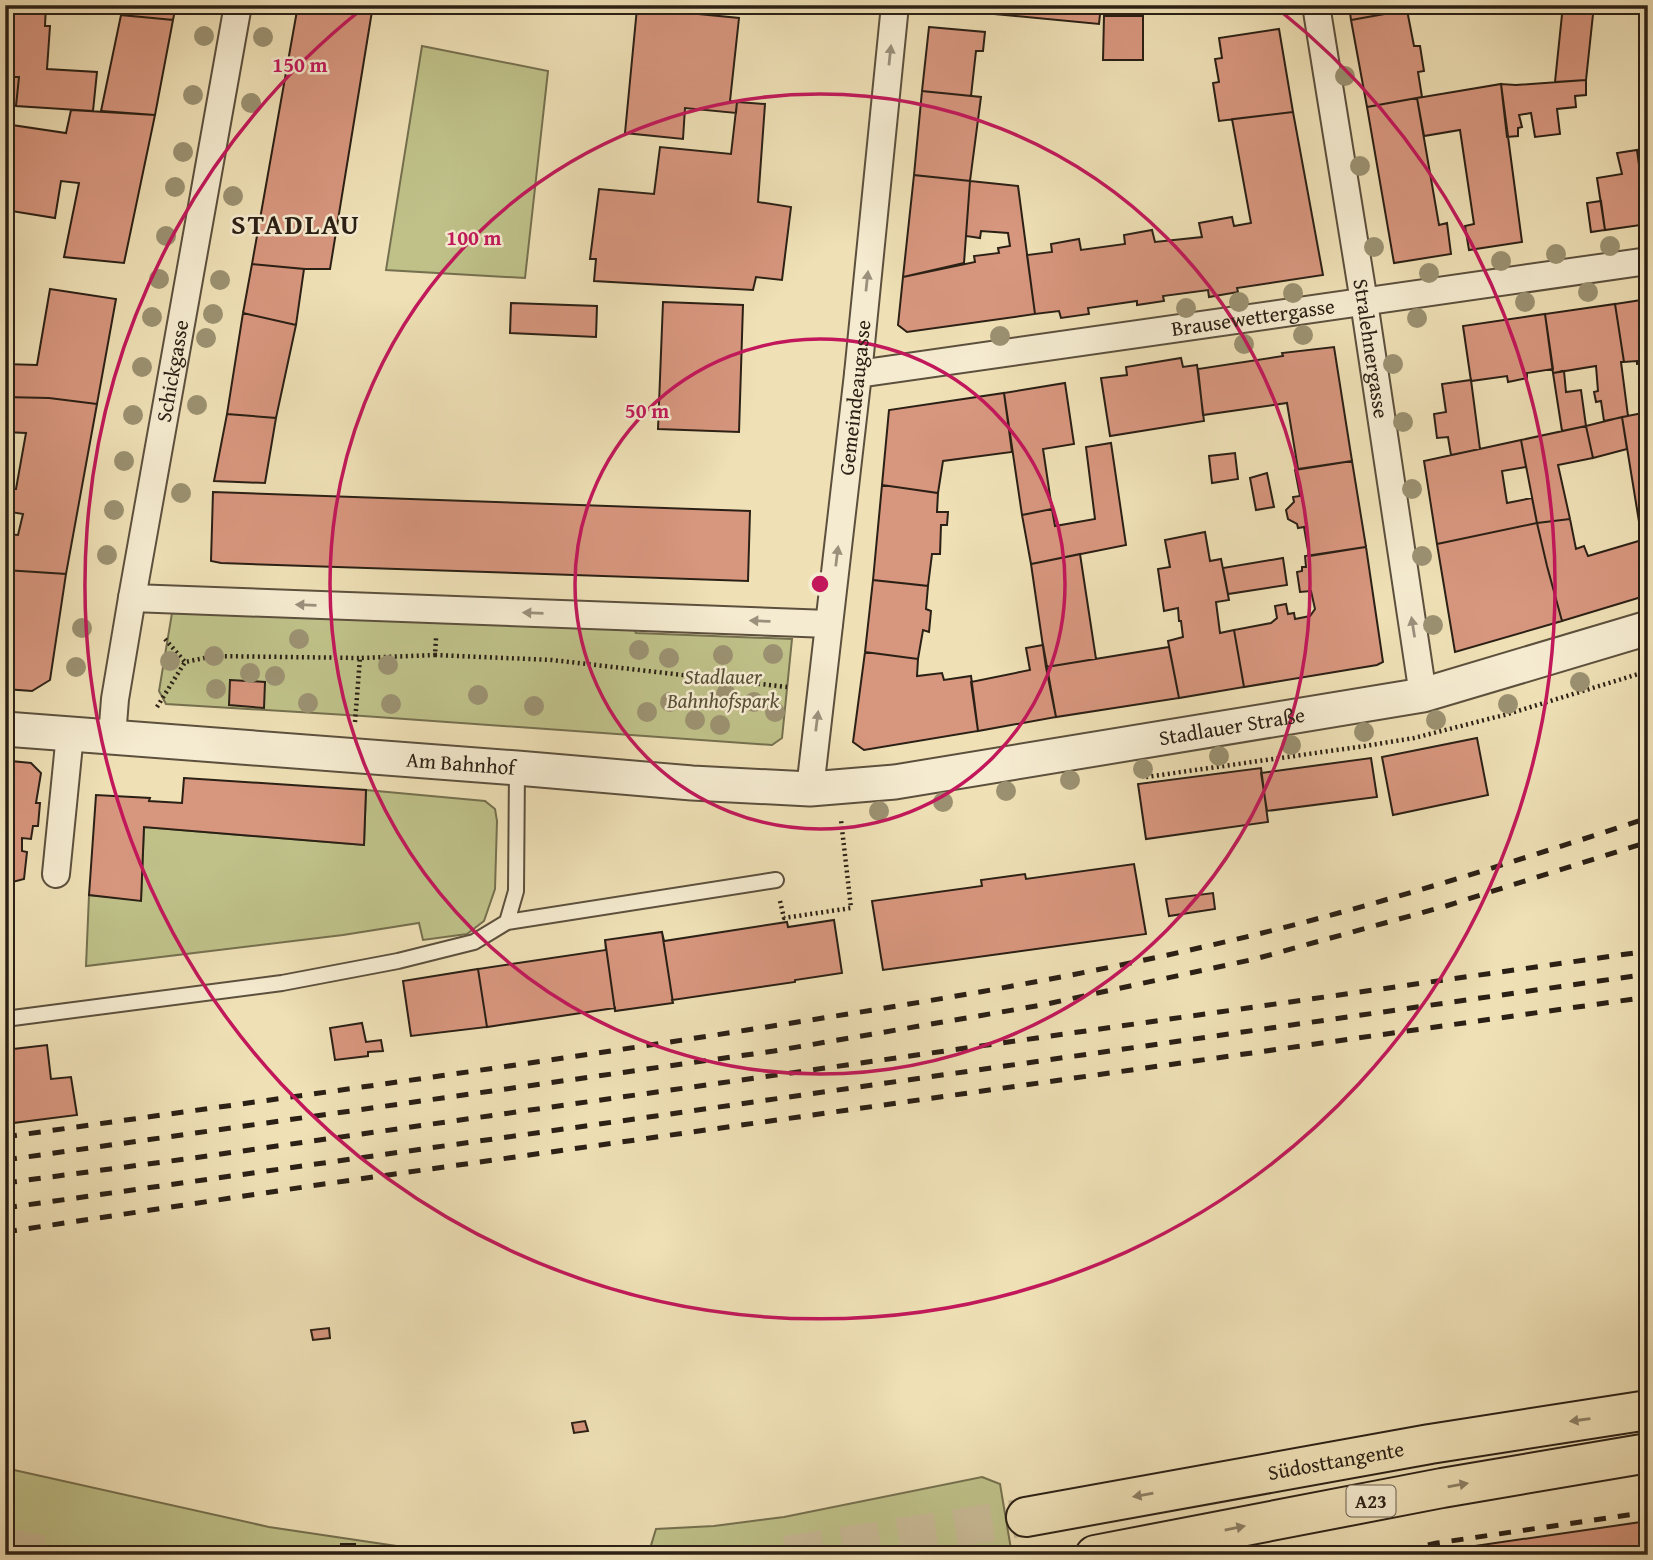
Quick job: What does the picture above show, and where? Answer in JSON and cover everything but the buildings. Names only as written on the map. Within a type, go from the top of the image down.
[{"type":"highway","name":"Südosttangente","points":[[1026,1517],[1417,1446],[1648,1410]]},
{"type":"highway","name":"A23","points":[[1096,1555],[1429,1490],[1648,1453]]},
{"type":"street","name":"Schickgasse","points":[[112,737],[115,699],[132,598],[238,5]]},
{"type":"street","name":"Gemeindeaugasse","points":[[810,789],[858,374],[895,5]]},
{"type":"street","name":"Stralehnergasse","points":[[1315,5],[1364,302],[1423,695]]},
{"type":"street","name":"Brausewettergasse","points":[[858,374],[1648,261]]},
{"type":"street","points":[[132,598],[829,624]]},
{"type":"street","name":"Stadlauer Straße","points":[[810,789],[895,782],[1423,695],[1648,628]]},
{"type":"street","points":[[5,729],[112,737]]},
{"type":"street","points":[[56,874],[70,734]]},
{"type":"street","name":"Am Bahnhof","points":[[112,737],[692,783],[810,789]]},
{"type":"lane","points":[[507,922],[516,891],[517,768]]},
{"type":"lane","points":[[5,1018],[282,983],[398,961],[474,942],[507,922],[776,880]]},
{"type":"path","points":[[435,655],[437,609]]},
{"type":"path","points":[[165,639],[185,662]]},
{"type":"path","points":[[157,707],[185,662],[214,656],[360,659],[435,655],[552,660],[787,687]]},
{"type":"path","points":[[355,722],[360,659]]},
{"type":"path","points":[[776,880],[784,918],[851,908],[841,819]]},
{"type":"green space","points":[[422,46],[548,71],[525,278],[386,270]]},
{"type":"green space","name":"Stadlauer Bahnhofspark","points":[[172,613],[634,629],[636,633],[792,639],[782,738],[772,745],[166,704],[159,691]]},
{"type":"green space","points":[[366,790],[485,801],[495,809],[495,889],[484,921],[467,934],[423,940],[419,923],[343,935],[86,966],[89,895],[141,900],[144,827],[364,845]]},
{"type":"green space","points":[[5,1468],[269,1527],[457,1555],[25,1555],[5,1551]]},
{"type":"green space","points":[[982,1477],[1000,1484],[1012,1555],[671,1555],[649,1552],[656,1529],[714,1526],[784,1517]]},
{"type":"tunnel","points":[[786,1555],[1026,1517]]},
{"type":"tunnel","points":[[5,1547],[45,1555]]},
{"type":"railway","points":[[5,1137],[654,1044],[919,1002],[1090,971],[1259,934],[1371,904],[1648,818]]},
{"type":"railway","points":[[5,1160],[774,1051],[1042,1005],[1255,959],[1446,906],[1648,842]]},
{"type":"railway","points":[[5,1183],[1648,951]]},
{"type":"railway","points":[[5,1208],[1648,974]]},
{"type":"railway","points":[[5,1232],[324,1184],[1648,997]]},
{"type":"railway","points":[[1381,1555],[1437,1543],[1648,1512]]},
{"type":"district","name":"STADLAU","points":[[296,224]]}]
